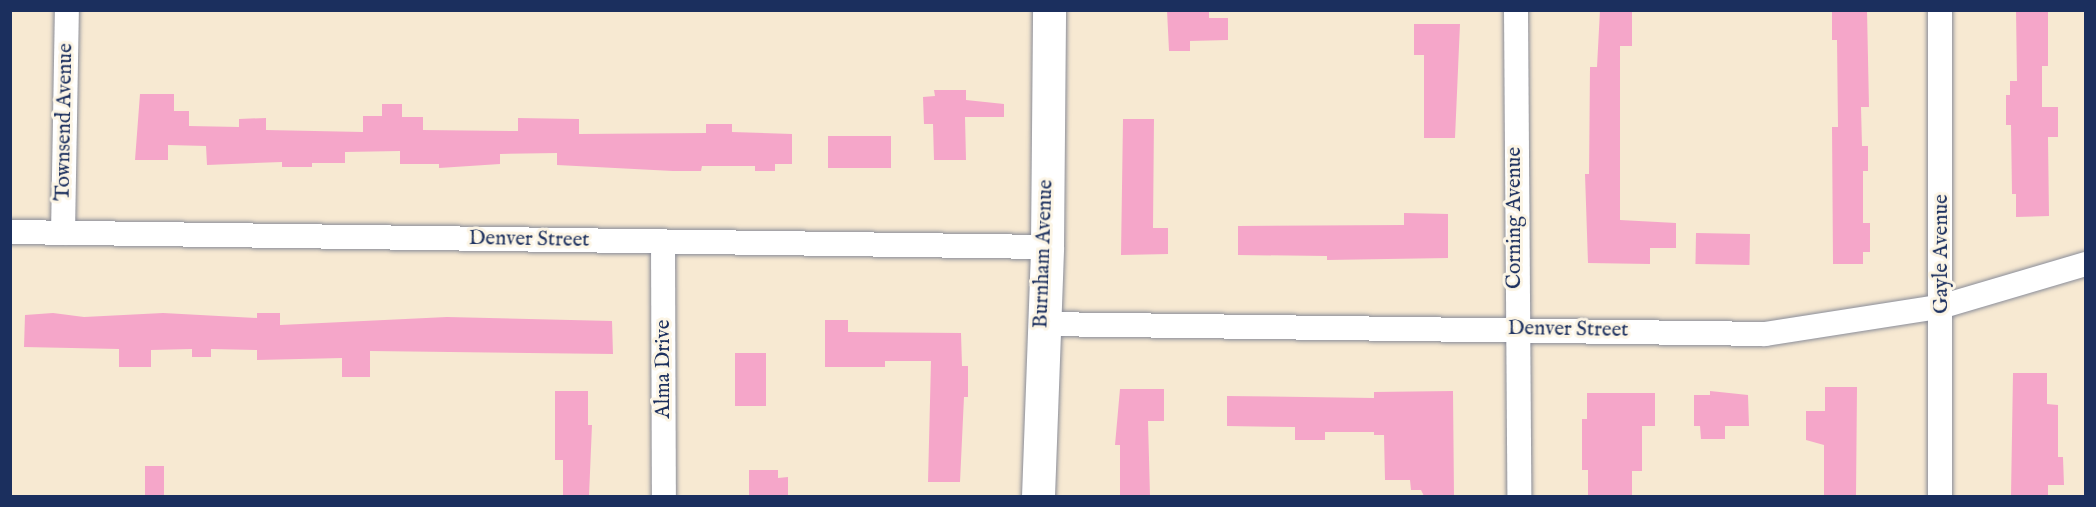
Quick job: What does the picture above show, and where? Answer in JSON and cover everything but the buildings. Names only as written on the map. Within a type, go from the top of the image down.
[{"type":"street","name":"Townsend Avenue","points":[[63,233],[67,10]]},
{"type":"street","name":"Burnham Avenue","points":[[1038,496],[1042,324],[1047,247],[1049,10]]},
{"type":"street","name":"Corning Avenue","points":[[1516,10],[1515,329],[1519,496]]},
{"type":"street","name":"Gayle Avenue","points":[[1940,10],[1943,306],[1941,496]]},
{"type":"street","name":"Denver Street","points":[[10,232],[1047,247]]},
{"type":"street","name":"Alma Drive","points":[[663,242],[664,496]]},
{"type":"street","name":"Denver Street","points":[[1042,324],[1765,334],[1943,306],[2085,264]]}]
